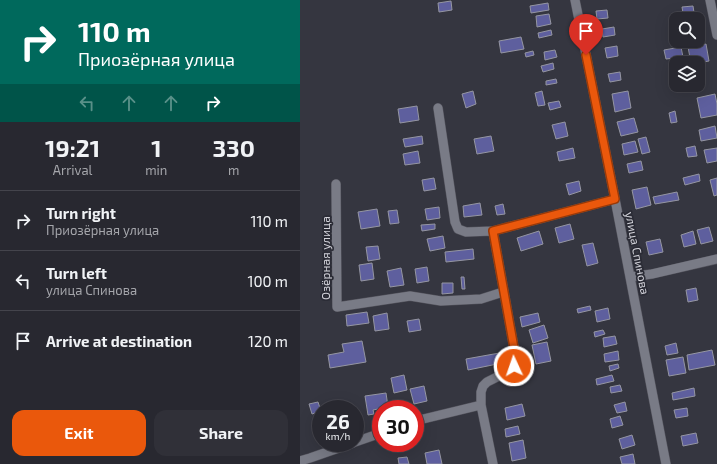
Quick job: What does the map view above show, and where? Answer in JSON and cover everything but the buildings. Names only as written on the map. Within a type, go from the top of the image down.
[{"type":"street","name":"улица Спинова","points":[[575,0],[666,464]]},
{"type":"street","points":[[710,0],[717,35]]},
{"type":"street","points":[[438,108],[455,222],[458,229],[466,232],[493,231],[615,199]]},
{"type":"street","name":"Озёрная улица","points":[[336,184],[337,307],[410,296],[441,302],[481,300],[503,292]]},
{"type":"street","points":[[493,231],[516,359],[514,366],[505,374],[487,382],[483,386],[481,392],[481,406],[493,464]]},
{"type":"street","points":[[630,277],[652,274],[717,259]]},
{"type":"street","points":[[424,419],[481,406]]},
{"type":"street","points":[[300,460],[311,461],[332,452]]},
{"type":"route","points":[[514,366],[516,359],[493,231],[615,199],[586,55]]}]
